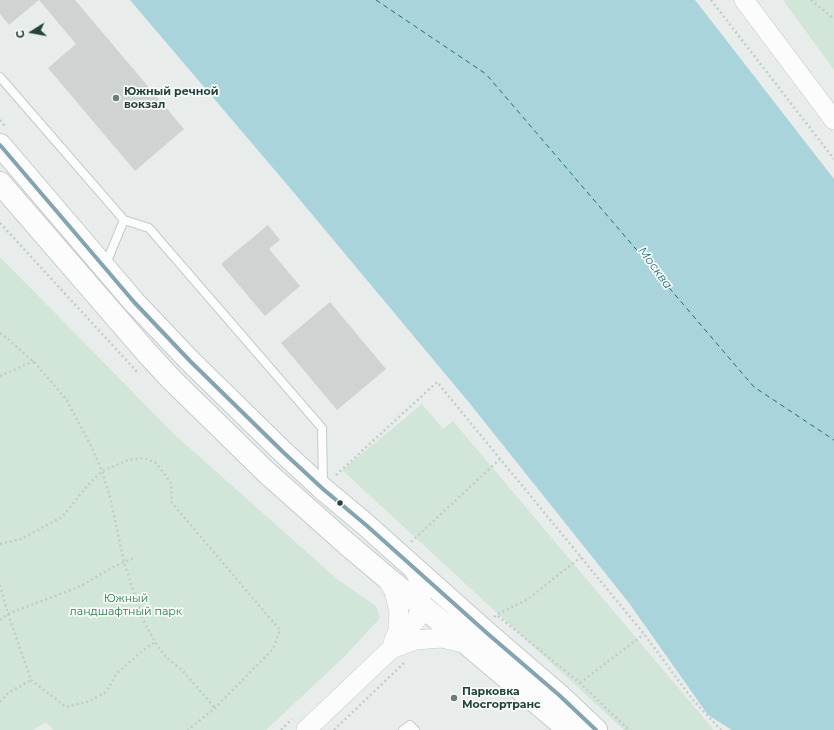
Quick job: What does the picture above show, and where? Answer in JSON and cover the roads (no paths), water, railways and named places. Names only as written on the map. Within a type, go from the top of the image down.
[{"type":"main road","points":[[5,139],[104,267],[134,302],[190,361],[323,489],[559,695],[596,730]]},
{"type":"main road","points":[[0,183],[124,327],[171,379],[266,472],[329,529],[421,604],[569,730]]},
{"type":"street","points":[[744,0],[834,120]]},
{"type":"street","points":[[306,730],[390,650],[416,619],[421,604],[420,582],[413,568]]},
{"type":"street","points":[[386,577],[394,591],[399,611],[398,632],[390,650]]},
{"type":"street","points":[[390,650],[415,640],[442,638],[468,644]]},
{"type":"lane","points":[[0,77],[124,220],[149,228],[322,428],[323,489]]},
{"type":"lane","points":[[104,267],[124,220]]},
{"type":"lane","points":[[403,730],[410,725],[415,730]]},
{"type":"water","name":"Москва","points":[[130,0],[695,0],[834,179],[834,730],[732,730],[708,715],[629,603],[467,400],[290,188]]},
{"type":"place","name":"Южный речной вокзал","points":[[116,98]]},
{"type":"place","name":"Парковка Мосгортранс","points":[[454,698]]},
{"type":"park label","name":"Южный ландшафтный парк","points":[[126,605]]}]
